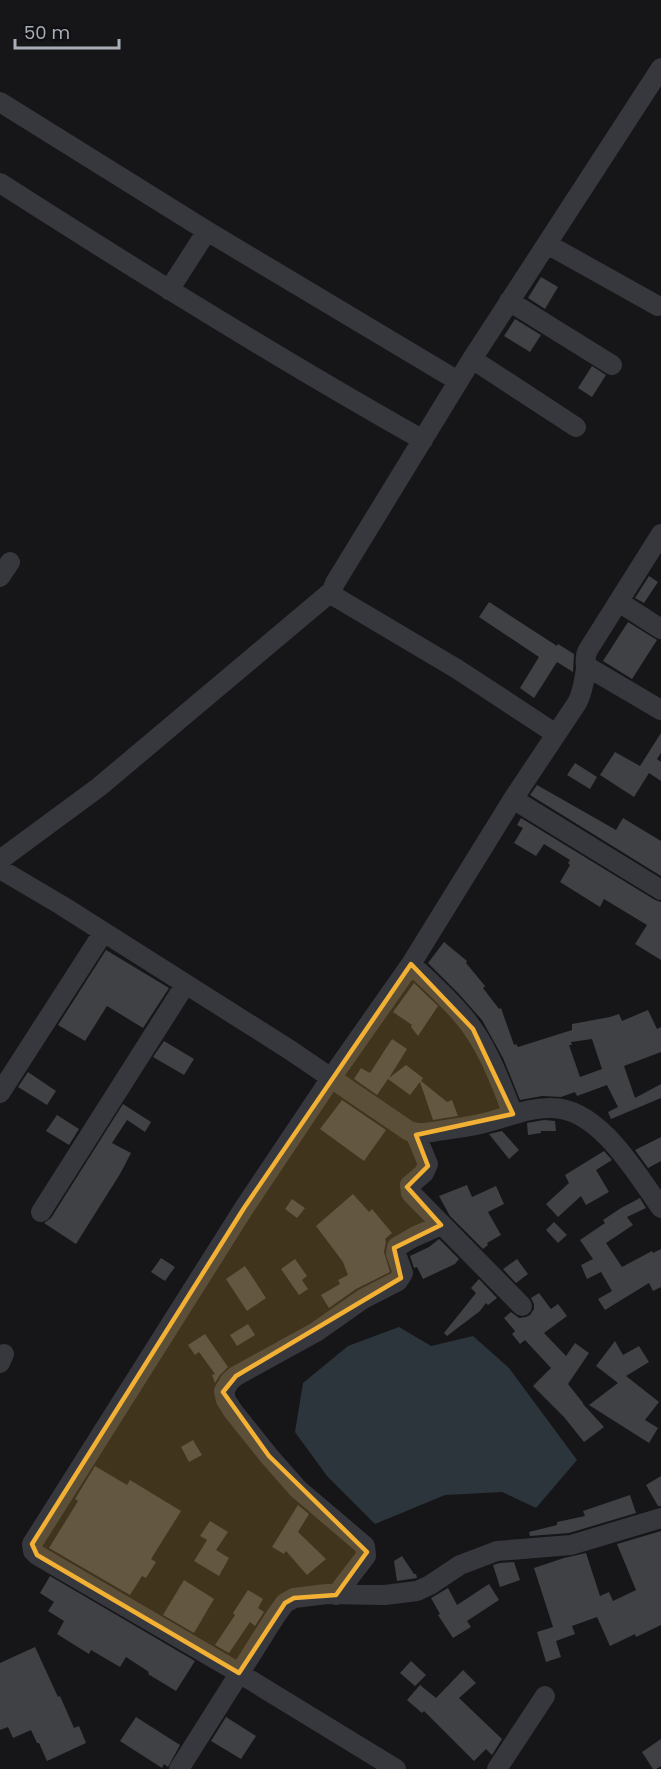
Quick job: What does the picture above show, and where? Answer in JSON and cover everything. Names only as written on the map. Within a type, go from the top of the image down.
[{"type":"street","points":[[0,860],[99,787],[332,591],[458,381],[661,68]]},
{"type":"street","points":[[0,102],[207,231],[458,381]]},
{"type":"street","points":[[0,183],[328,387],[423,440]]},
{"type":"street","points":[[169,290],[207,231]]},
{"type":"street","points":[[547,244],[658,306]]},
{"type":"street","points":[[509,301],[612,365]]},
{"type":"street","points":[[472,359],[576,427]]},
{"type":"street","points":[[396,1769],[239,1673],[37,1555],[33,1551],[32,1544],[244,1208],[411,964],[513,799],[581,695],[586,666],[584,661],[588,650],[661,534]]},
{"type":"street","points":[[332,591],[334,596],[457,669],[556,734]]},
{"type":"street","points":[[619,602],[661,629]]},
{"type":"street","points":[[586,666],[661,710]]},
{"type":"street","points":[[513,799],[659,883]]},
{"type":"street","points":[[0,869],[290,1050],[400,1126],[415,1133],[425,1133],[481,1124],[524,1110],[562,1109],[582,1117],[598,1128],[617,1147],[661,1208]]},
{"type":"street","points":[[0,1093],[103,933]]},
{"type":"street","points":[[411,964],[469,1023],[496,1072],[513,1114]]},
{"type":"street","points":[[41,1212],[186,985]]},
{"type":"street","points":[[415,1133],[428,1164],[424,1173],[410,1185],[411,1193],[522,1306]]},
{"type":"street","points":[[336,1595],[366,1556],[365,1546],[298,1489],[232,1411],[224,1390],[236,1376],[316,1332],[363,1299],[398,1281],[403,1272],[396,1254],[398,1247],[441,1224]]},
{"type":"street","points":[[179,1769],[285,1603],[294,1598],[327,1594],[385,1595],[417,1591],[460,1565],[497,1551],[571,1545],[661,1518]]},
{"type":"street","points":[[496,1769],[546,1696]]},
{"type":"highlighted area","points":[[411,964],[473,1029],[513,1114],[416,1135],[428,1166],[407,1187],[441,1225],[394,1248],[401,1278],[236,1376],[223,1392],[269,1456],[367,1552],[336,1595],[294,1598],[285,1603],[239,1673],[37,1555],[32,1544],[244,1208]]},
{"type":"shaded area","points":[[399,1327],[431,1346],[473,1336],[509,1368],[577,1460],[536,1508],[502,1492],[445,1495],[375,1524],[327,1476],[295,1432],[303,1383],[348,1346]]},
{"type":"building","points":[[541,277],[558,287],[545,309],[528,298]]},
{"type":"building","points":[[515,319],[541,335],[530,352],[504,336]]},
{"type":"building","points":[[592,366],[606,375],[592,397],[578,388]]},
{"type":"building","points":[[649,576],[658,582],[644,603],[635,598]]},
{"type":"building","points":[[489,602],[557,646],[558,644],[574,654],[573,672],[557,662],[534,698],[520,688],[539,657],[479,617]]},
{"type":"building","points":[[628,622],[657,640],[632,679],[603,661]]},
{"type":"building","points":[[661,733],[661,753],[657,759],[661,762],[661,781],[649,773],[634,797],[600,775],[615,752],[640,766]]},
{"type":"building","points":[[575,763],[597,777],[590,789],[567,775]]},
{"type":"building","points":[[537,785],[616,830],[623,818],[661,841],[661,876],[530,795]]},
{"type":"building","points":[[521,818],[661,902],[661,960],[635,944],[647,925],[604,899],[600,907],[560,882],[570,865],[568,863],[570,860],[544,844],[536,856],[514,843],[523,828],[517,825]]},
{"type":"building","points":[[444,942],[467,961],[466,963],[485,986],[483,988],[499,1009],[501,1008],[514,1045],[518,1047],[572,1030],[572,1024],[619,1014],[622,1021],[648,1010],[657,1029],[661,1027],[661,1052],[624,1066],[635,1098],[661,1084],[661,1098],[611,1119],[608,1112],[618,1107],[607,1085],[577,1096],[575,1092],[561,1097],[542,1096],[520,1100],[503,1058],[482,1020],[428,963]],"holes":[[[592,1039],[602,1069],[580,1077],[569,1045],[572,1045],[571,1042]]]},
{"type":"building","points":[[106,950],[169,988],[143,1028],[107,1006],[85,1041],[58,1025]]},
{"type":"building","points":[[414,983],[438,1006],[418,1036],[411,1027],[412,1025],[393,1012]]},
{"type":"building","points":[[392,1039],[407,1049],[389,1078],[406,1065],[423,1078],[421,1081],[447,1102],[452,1100],[458,1116],[433,1120],[420,1082],[410,1095],[388,1079],[377,1095],[354,1079],[361,1068],[370,1073]]},
{"type":"building","points":[[164,1041],[194,1059],[184,1075],[153,1057]]},
{"type":"building","points":[[28,1072],[56,1091],[47,1105],[18,1087]]},
{"type":"building","points":[[342,1100],[386,1130],[364,1161],[320,1129]]},
{"type":"building","points":[[123,1104],[151,1122],[145,1132],[127,1120],[112,1143],[131,1153],[76,1244],[44,1223],[51,1218]]},
{"type":"building","points":[[57,1115],[79,1129],[69,1145],[46,1131]]},
{"type":"building","points":[[555,1121],[556,1131],[541,1131],[541,1133],[528,1135],[527,1123]]},
{"type":"building","points":[[502,1131],[519,1150],[509,1159],[489,1134]]},
{"type":"building","points":[[661,1137],[661,1161],[648,1168],[635,1150]]},
{"type":"building","points":[[604,1151],[612,1160],[596,1170],[609,1192],[586,1205],[581,1196],[558,1217],[546,1204],[569,1183],[565,1175]]},
{"type":"building","points":[[467,1185],[472,1197],[496,1186],[504,1204],[488,1212],[501,1235],[487,1243],[488,1245],[483,1249],[450,1216],[439,1196]]},
{"type":"building","points":[[353,1194],[369,1212],[372,1209],[392,1233],[385,1239],[384,1252],[390,1272],[356,1289],[329,1308],[321,1295],[340,1284],[338,1280],[348,1275],[343,1262],[316,1226]]},
{"type":"building","points":[[640,1198],[646,1208],[627,1217],[633,1225],[606,1243],[622,1267],[652,1251],[653,1253],[661,1249],[661,1287],[653,1291],[649,1283],[605,1310],[598,1299],[612,1291],[601,1272],[587,1279],[581,1265],[593,1259],[580,1240],[605,1223],[603,1220]]},
{"type":"building","points":[[292,1199],[305,1208],[297,1218],[285,1209]]},
{"type":"building","points":[[554,1222],[567,1235],[558,1243],[546,1230]]},
{"type":"building","points":[[439,1239],[459,1259],[455,1264],[423,1279],[417,1267],[414,1268],[410,1256],[429,1247]]},
{"type":"building","points":[[161,1258],[175,1267],[165,1281],[151,1272]]},
{"type":"building","points":[[295,1259],[307,1276],[302,1280],[308,1289],[299,1295],[281,1269]]},
{"type":"building","points":[[517,1259],[528,1274],[516,1283],[503,1269]]},
{"type":"building","points":[[245,1266],[266,1298],[247,1311],[226,1279]]},
{"type":"building","points":[[479,1279],[497,1298],[488,1305],[486,1303],[480,1311],[447,1336],[444,1333],[476,1293],[471,1288]]},
{"type":"building","points":[[539,1293],[551,1309],[558,1304],[567,1316],[544,1333],[566,1356],[575,1343],[589,1353],[568,1384],[604,1427],[584,1442],[564,1417],[533,1386],[551,1368],[525,1340],[520,1344],[512,1334],[515,1331],[504,1318],[511,1312],[519,1318],[530,1315],[534,1309],[531,1298]]},
{"type":"building","points":[[248,1324],[255,1335],[237,1346],[230,1335]]},
{"type":"building","points":[[205,1334],[228,1367],[215,1383],[212,1375],[215,1374],[199,1352],[195,1355],[188,1345]]},
{"type":"building","points":[[615,1341],[623,1355],[639,1346],[649,1362],[626,1376],[659,1402],[645,1420],[658,1428],[649,1443],[589,1405],[618,1383],[596,1366]]},
{"type":"building","points":[[193,1440],[202,1455],[189,1462],[181,1447]]},
{"type":"building","points":[[95,1466],[127,1485],[130,1480],[181,1511],[151,1559],[156,1562],[146,1578],[142,1576],[130,1595],[49,1548],[78,1501],[75,1499]]},
{"type":"building","points":[[661,1476],[661,1506],[658,1506],[646,1485]]},
{"type":"building","points":[[630,1495],[636,1513],[569,1533],[530,1536],[529,1532],[557,1525],[557,1522],[585,1516],[583,1511]]},
{"type":"building","points":[[298,1505],[309,1514],[298,1532],[326,1559],[307,1575],[286,1551],[284,1554],[272,1547]]},
{"type":"building","points":[[210,1521],[228,1532],[216,1550],[229,1558],[219,1576],[194,1561],[207,1540],[200,1536]]},
{"type":"building","points":[[661,1531],[661,1625],[610,1646],[597,1617],[572,1626],[575,1634],[556,1641],[561,1657],[546,1662],[537,1632],[553,1627],[534,1568],[586,1553],[600,1596],[609,1592],[613,1601],[636,1590],[617,1544]]},
{"type":"building","points":[[402,1556],[417,1578],[397,1581],[394,1561]]},
{"type":"building","points":[[514,1562],[520,1580],[500,1587],[493,1565]]},
{"type":"building","points":[[50,1576],[195,1661],[176,1691],[126,1657],[120,1667],[91,1650],[89,1654],[57,1634],[64,1621],[48,1611],[54,1602],[40,1593]]},
{"type":"building","points":[[184,1580],[214,1599],[194,1633],[163,1615]]},
{"type":"building","points":[[489,1584],[499,1600],[467,1621],[471,1627],[453,1638],[438,1615],[440,1614],[431,1598],[448,1588],[457,1605]]},
{"type":"building","points":[[248,1590],[263,1599],[258,1608],[264,1612],[255,1626],[250,1622],[229,1653],[215,1645]]},
{"type":"building","points":[[35,1647],[74,1728],[79,1726],[86,1743],[47,1761],[31,1730],[13,1738],[8,1727],[0,1730],[0,1663]]},
{"type":"building","points":[[411,1661],[426,1675],[415,1686],[400,1673]]},
{"type":"building","points":[[463,1670],[476,1683],[459,1698],[502,1739],[492,1755],[486,1749],[474,1761],[424,1711],[422,1713],[407,1700],[420,1685],[436,1698]]},
{"type":"building","points":[[136,1717],[180,1745],[168,1767],[164,1764],[162,1768],[120,1741]]},
{"type":"building","points":[[226,1717],[256,1736],[241,1759],[211,1741]]},
{"type":"building","points":[[661,1739],[661,1766],[653,1769],[642,1752]]}]
